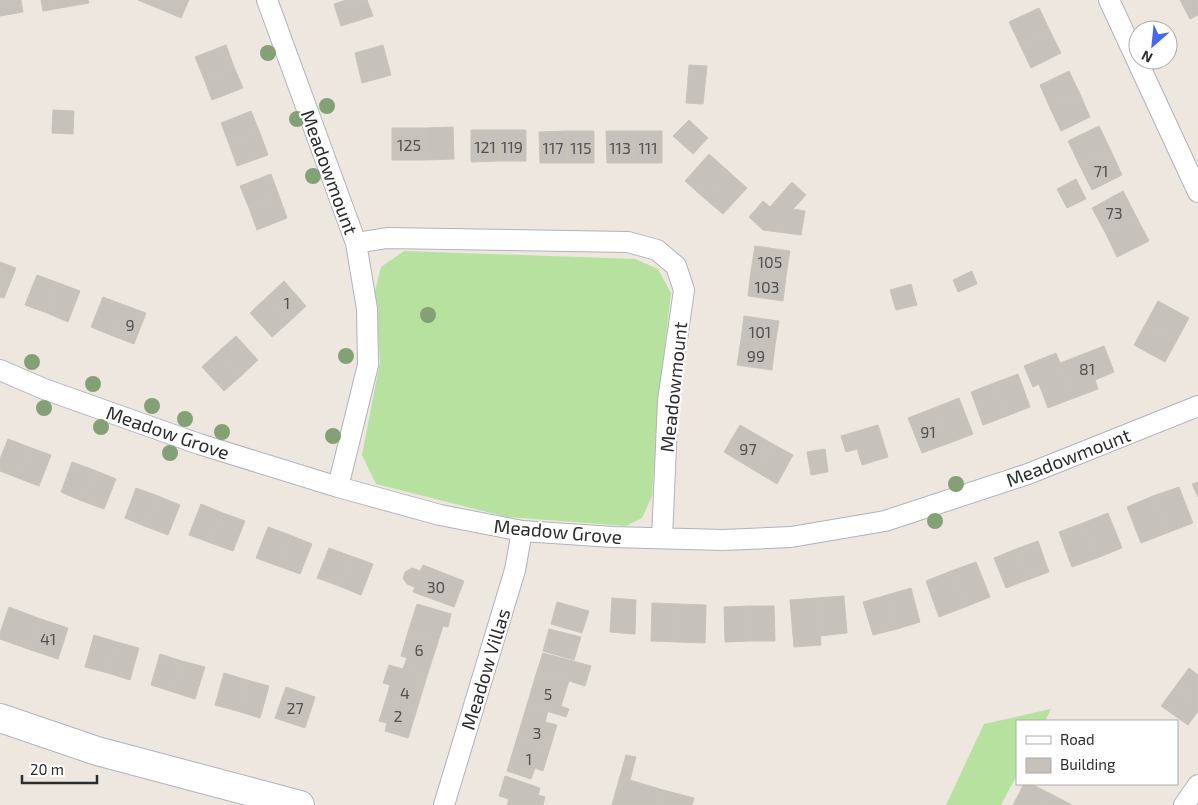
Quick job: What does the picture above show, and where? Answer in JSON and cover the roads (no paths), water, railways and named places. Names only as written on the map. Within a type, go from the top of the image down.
[{"type":"street","name":"Meadowmount","points":[[267,0],[356,243],[386,238],[628,242],[656,250],[676,266],[684,290],[668,401],[662,538],[723,540],[791,537],[885,521],[1028,474],[1198,406]]},
{"type":"street","points":[[1109,0],[1198,192]]},
{"type":"street","points":[[338,487],[368,365],[367,309],[356,243]]},
{"type":"street","name":"Meadow Grove","points":[[0,370],[44,389],[199,444],[338,487],[440,515],[522,531],[662,538]]},
{"type":"street","name":"Meadow Villas","points":[[444,805],[515,570],[522,531]]},
{"type":"street","points":[[0,718],[97,752],[300,805]]},
{"type":"street","points":[[1184,805],[1198,785]]}]
